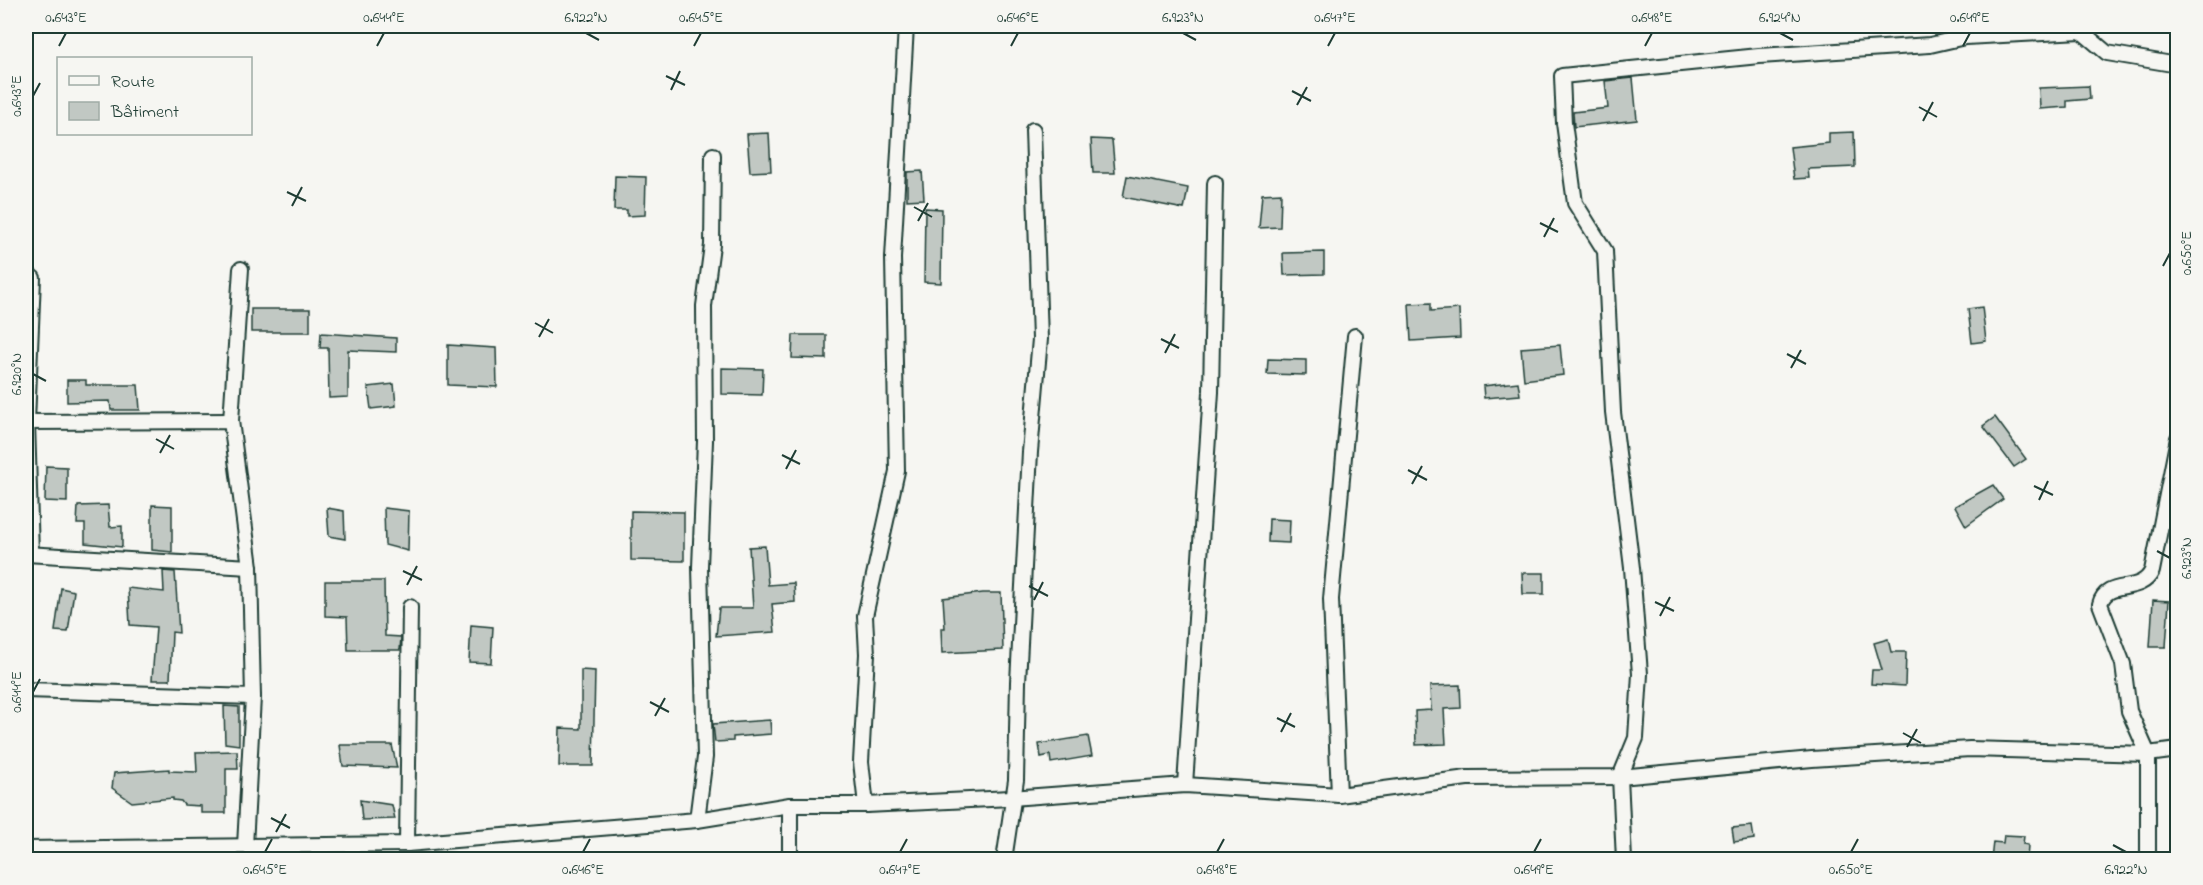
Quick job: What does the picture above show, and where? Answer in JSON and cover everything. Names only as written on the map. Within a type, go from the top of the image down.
[{"type":"street","points":[[866,805],[861,762],[867,654],[865,616],[897,471],[893,258],[906,26]]},
{"type":"street","points":[[1624,860],[1620,777],[1636,738],[1639,685],[1632,568],[1613,412],[1605,250],[1575,203],[1564,123],[1562,76],[1759,56],[1930,45],[1965,37],[2081,30],[2107,53],[2178,65]]},
{"type":"street","points":[[1004,860],[1011,798],[1016,780],[1018,682],[1028,498],[1040,339],[1033,130]]},
{"type":"street","points":[[697,820],[705,757],[700,567],[705,441],[704,306],[712,245],[713,155]]},
{"type":"street","points":[[1185,785],[1211,392],[1215,183]]},
{"type":"street","points":[[241,269],[231,421],[250,567],[253,697],[245,846]]},
{"type":"street","points":[[33,278],[26,422],[28,554],[250,567]]},
{"type":"street","points":[[1340,795],[1331,599],[1355,336]]},
{"type":"street","points":[[26,422],[231,421]]},
{"type":"street","points":[[2148,860],[2148,754],[2129,711],[2123,664],[2100,604],[2103,594],[2108,590],[2140,585],[2147,581],[2154,561],[2178,438]]},
{"type":"street","points":[[407,844],[410,607]]},
{"type":"street","points":[[26,690],[253,697]]},
{"type":"street","points":[[26,849],[407,844],[697,820],[790,804],[866,805],[1011,798],[1185,785],[1340,795],[1467,778],[1620,777],[1812,759],[1970,749],[2148,754],[2178,750]]},
{"type":"street","points":[[790,804],[790,860]]},
{"type":"building","points":[[1633,78],[1637,120],[1574,127],[1573,112],[1608,108],[1605,81]]},
{"type":"building","points":[[2089,86],[2090,99],[2067,101],[2067,107],[2040,109],[2039,88]]},
{"type":"building","points":[[1854,132],[1855,167],[1808,169],[1809,178],[1794,179],[1790,147],[1829,143],[1829,133]]},
{"type":"building","points":[[769,133],[771,171],[750,172],[747,134]]},
{"type":"building","points":[[1091,139],[1112,140],[1115,173],[1093,173]]},
{"type":"building","points":[[922,171],[924,199],[907,200],[907,172]]},
{"type":"building","points":[[615,176],[646,177],[645,215],[627,216],[627,210],[614,210]]},
{"type":"building","points":[[1127,176],[1188,188],[1184,209],[1123,197]]},
{"type":"building","points":[[1281,193],[1280,227],[1259,228],[1262,194]]},
{"type":"building","points":[[925,208],[942,209],[941,283],[924,282]]},
{"type":"building","points":[[1324,252],[1324,274],[1284,275],[1283,253]]},
{"type":"building","points":[[1431,303],[1431,311],[1459,309],[1460,338],[1411,341],[1409,304]]},
{"type":"building","points":[[1982,307],[1986,341],[1972,343],[1968,309]]},
{"type":"building","points":[[251,309],[310,309],[310,332],[251,332]]},
{"type":"building","points":[[321,333],[396,338],[396,352],[348,350],[348,397],[329,398],[328,348],[320,348]]},
{"type":"building","points":[[793,335],[826,335],[826,359],[792,358]]},
{"type":"building","points":[[448,345],[496,348],[497,387],[448,385]]},
{"type":"building","points":[[1560,345],[1563,375],[1524,380],[1521,348]]},
{"type":"building","points":[[1268,359],[1306,360],[1306,375],[1267,374]]},
{"type":"building","points":[[722,368],[763,369],[762,395],[722,394]]},
{"type":"building","points":[[67,380],[86,380],[86,385],[138,385],[140,410],[111,410],[110,401],[67,402]]},
{"type":"building","points":[[1518,382],[1520,395],[1484,398],[1483,386]]},
{"type":"building","points":[[394,384],[396,406],[371,409],[368,387]]},
{"type":"building","points":[[1995,417],[2026,459],[2014,467],[1983,426]]},
{"type":"building","points":[[46,466],[67,467],[67,502],[45,501]]},
{"type":"building","points":[[1993,485],[2003,499],[1966,526],[1955,506]]},
{"type":"building","points":[[108,505],[110,527],[122,526],[122,547],[85,543],[85,524],[77,524],[78,506]]},
{"type":"building","points":[[152,505],[172,506],[172,552],[152,550]]},
{"type":"building","points":[[327,508],[344,511],[345,539],[329,536]]},
{"type":"building","points":[[384,508],[409,511],[408,551],[385,545]]},
{"type":"building","points":[[631,511],[684,512],[684,561],[631,560]]},
{"type":"building","points":[[1269,519],[1290,520],[1289,543],[1268,542]]},
{"type":"building","points":[[765,546],[768,585],[794,583],[795,602],[772,604],[775,632],[716,636],[719,608],[753,608],[749,547]]},
{"type":"building","points":[[163,571],[175,572],[179,633],[172,632],[170,680],[152,680],[156,627],[130,625],[128,588],[164,592]]},
{"type":"building","points":[[1522,573],[1544,573],[1544,594],[1523,594]]},
{"type":"building","points":[[325,581],[384,581],[385,636],[401,637],[400,650],[348,650],[347,617],[325,616]]},
{"type":"building","points":[[61,588],[74,591],[68,632],[55,631]]},
{"type":"building","points":[[1001,593],[1003,650],[942,653],[941,628],[945,628],[943,598]]},
{"type":"building","points":[[2153,600],[2169,601],[2166,647],[2150,647]]},
{"type":"building","points":[[471,625],[493,627],[491,663],[469,662]]},
{"type":"building","points":[[1888,639],[1891,652],[1906,652],[1905,686],[1871,684],[1872,670],[1882,670],[1874,643]]},
{"type":"building","points":[[581,670],[595,671],[593,766],[559,766],[560,728],[581,729]]},
{"type":"building","points":[[1460,685],[1461,708],[1444,709],[1446,744],[1416,745],[1415,711],[1431,710],[1430,686]]},
{"type":"building","points":[[224,706],[239,707],[239,745],[225,743]]},
{"type":"building","points":[[770,720],[771,734],[733,737],[733,741],[715,742],[713,724]]},
{"type":"building","points":[[1088,736],[1092,756],[1051,763],[1050,755],[1041,757],[1039,744]]},
{"type":"building","points":[[340,745],[392,745],[397,768],[343,766]]},
{"type":"building","points":[[237,751],[238,769],[226,769],[226,813],[201,813],[201,806],[184,805],[173,798],[132,802],[112,788],[114,773],[169,769],[169,771],[197,772],[196,752]]},
{"type":"building","points":[[360,800],[392,805],[395,819],[362,820]]},
{"type":"building","points":[[1752,826],[1754,839],[1734,842],[1732,828]]},
{"type":"building","points":[[2004,835],[2024,836],[2023,844],[2028,845],[2027,860],[1991,860],[1993,842],[2003,843]]}]
